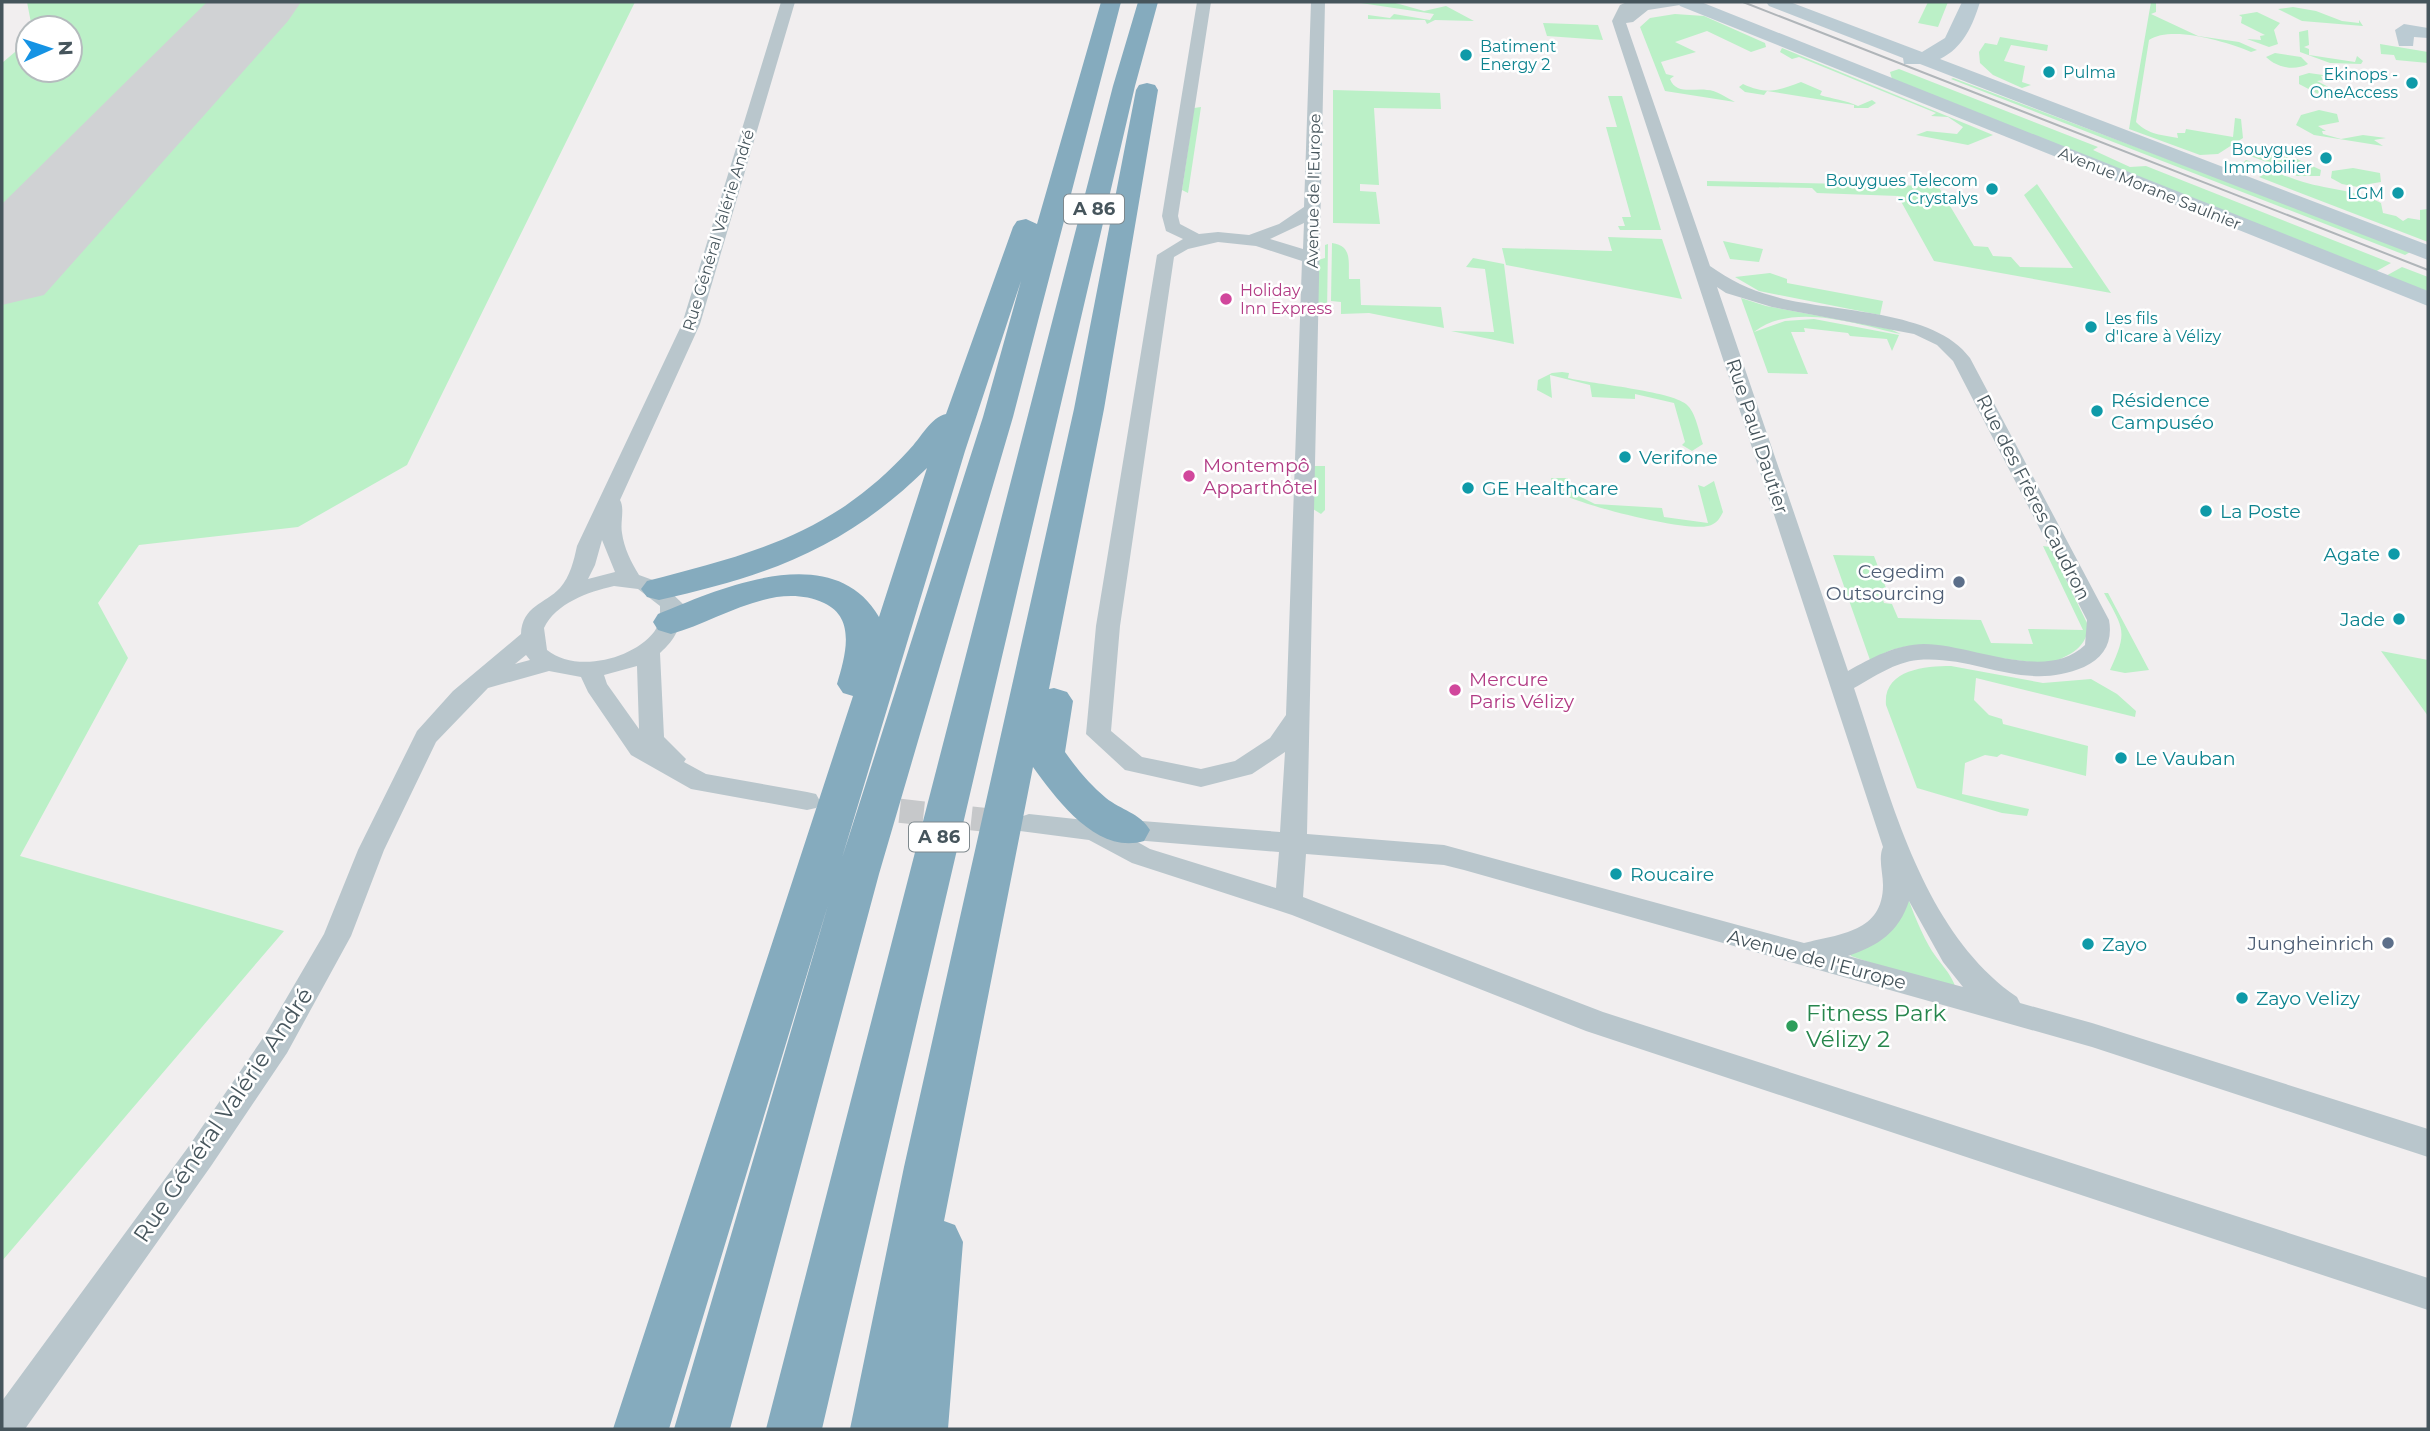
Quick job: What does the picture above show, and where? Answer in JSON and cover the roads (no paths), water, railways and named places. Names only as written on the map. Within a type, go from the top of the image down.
[{"type":"highway","name":"A 86","points":[[702,1429],[858,874],[998,417],[1111,2]]},
{"type":"highway","name":"A 86","points":[[794,1429],[1124,86],[1148,2]]},
{"type":"highway","points":[[878,1429],[929,1167],[1089,409],[1161,2]]},
{"type":"highway","points":[[641,1429],[820,855],[966,401],[1034,203],[1077,130]]},
{"type":"highway","points":[[1109,298],[1122,326],[1045,754],[1072,791],[1100,818],[1129,830]]},
{"type":"highway","points":[[653,597],[769,560],[833,529],[874,502],[924,456],[966,401]]},
{"type":"highway","points":[[653,597],[753,592],[788,586],[818,587],[832,592],[856,610],[863,625],[862,659],[820,855]]},
{"type":"highway","points":[[920,1429],[956,1045]]},
{"type":"main road","name":"Avenue Morane Saulnier","points":[[1686,2],[2428,299]]},
{"type":"main road","name":"Avenue Morane Saulnier","points":[[1775,2],[2428,253]]},
{"type":"main road","points":[[1872,76],[1877,71],[1893,65],[1924,59],[1947,48],[1959,37],[1971,2]]},
{"type":"main road","points":[[2406,42],[2404,30],[2428,33]]},
{"type":"street","name":"Rue Général Valérie André","points":[[568,594],[584,565],[588,546],[691,324],[788,2]]},
{"type":"street","points":[[1196,239],[1172,228],[1170,216],[1204,2]]},
{"type":"street","name":"Avenue de l'Europe","points":[[1294,906],[1318,2]]},
{"type":"street","points":[[1623,29],[1619,21],[1621,14],[1637,2]]},
{"type":"street","points":[[1623,29],[1630,15],[1639,9],[1675,2]]},
{"type":"street","name":"Rue Paul Dautier","points":[[1623,29],[1894,843],[1934,929],[1958,965],[1993,998],[2023,1016]]},
{"type":"street","points":[[1252,240],[1294,224],[1313,208]]},
{"type":"street","points":[[1299,715],[1279,744],[1242,768],[1201,778],[1134,764],[1098,734],[1108,626],[1132,492],[1166,256],[1178,245],[1196,239],[1252,240],[1276,244],[1312,259]]},
{"type":"street","name":"Rue des Frères Caudron","points":[[1702,269],[1732,289],[1772,302],[1919,329],[1944,341],[1961,358],[2098,621],[2100,634],[2095,647],[2089,654],[2065,666],[2026,670],[1951,653],[1917,652],[1888,660],[1841,685]]},
{"type":"street","name":"Rue Général Valérie André","points":[[615,489],[609,518],[619,561],[653,597]]},
{"type":"street","points":[[601,582],[653,597],[659,641],[631,660],[590,669],[573,669],[550,663],[533,649],[531,638],[536,620],[549,606],[568,594],[601,582]]},
{"type":"street","name":"Rue Général Valérie André","points":[[3,1429],[200,1156],[276,1045],[337,936],[371,849],[426,737],[462,697],[531,638]]},
{"type":"street","points":[[648,650],[652,740],[700,782]]},
{"type":"street","name":"Rue Général Valérie André","points":[[482,682],[550,663]]},
{"type":"street","points":[[590,669],[596,686],[640,749],[700,782],[807,801]]},
{"type":"street","points":[[1029,824],[1094,831],[1141,856],[1294,906],[1596,1022],[2428,1294]]},
{"type":"street","name":"Avenue de l'Europe","points":[[1094,831],[1129,830],[1444,855],[2023,1016],[2428,1143]]},
{"type":"street","name":"Rue Paul Dautier","points":[[1801,955],[1844,945],[1879,930],[1894,906],[1894,843]]},
{"type":"tunnel","points":[[864,807],[1015,823]]},
{"type":"tram line","points":[[1743,2],[2428,270]]},
{"type":"place","name":"Batiment Energy 2","points":[[1466,55]]},
{"type":"place","name":"Pulma","points":[[2049,72]]},
{"type":"place","name":"Ekinops - OneAccess","points":[[2412,83]]},
{"type":"place","name":"Bouygues Immobilier","points":[[2326,158]]},
{"type":"place","name":"Bouygues Telecom - Crystalys","points":[[1992,189]]},
{"type":"place","name":"LGM","points":[[2398,193]]},
{"type":"place","name":"Holiday Inn Express","points":[[1226,299]]},
{"type":"place","name":"Les fils d'Icare à Vélizy","points":[[2091,327]]},
{"type":"place","name":"Résidence Campuséo","points":[[2097,411]]},
{"type":"place","name":"Verifone","points":[[1625,457]]},
{"type":"place","name":"Montempô Apparthôtel","points":[[1189,476]]},
{"type":"place","name":"GE Healthcare","points":[[1468,488]]},
{"type":"place","name":"La Poste","points":[[2206,511]]},
{"type":"place","name":"Agate","points":[[2394,554]]},
{"type":"place","name":"Cegedim Outsourcing","points":[[1959,582]]},
{"type":"place","name":"Jade","points":[[2399,619]]},
{"type":"place","name":"Mercure Paris Vélizy","points":[[1455,690]]},
{"type":"place","name":"Le Vauban","points":[[2121,758]]},
{"type":"place","name":"Roucaire","points":[[1616,874]]},
{"type":"place","name":"Jungheinrich","points":[[2388,943]]},
{"type":"place","name":"Zayo","points":[[2088,944]]},
{"type":"place","name":"Zayo Velizy","points":[[2242,998]]},
{"type":"place","name":"Fitness Park Vélizy 2","points":[[1792,1026]]}]
